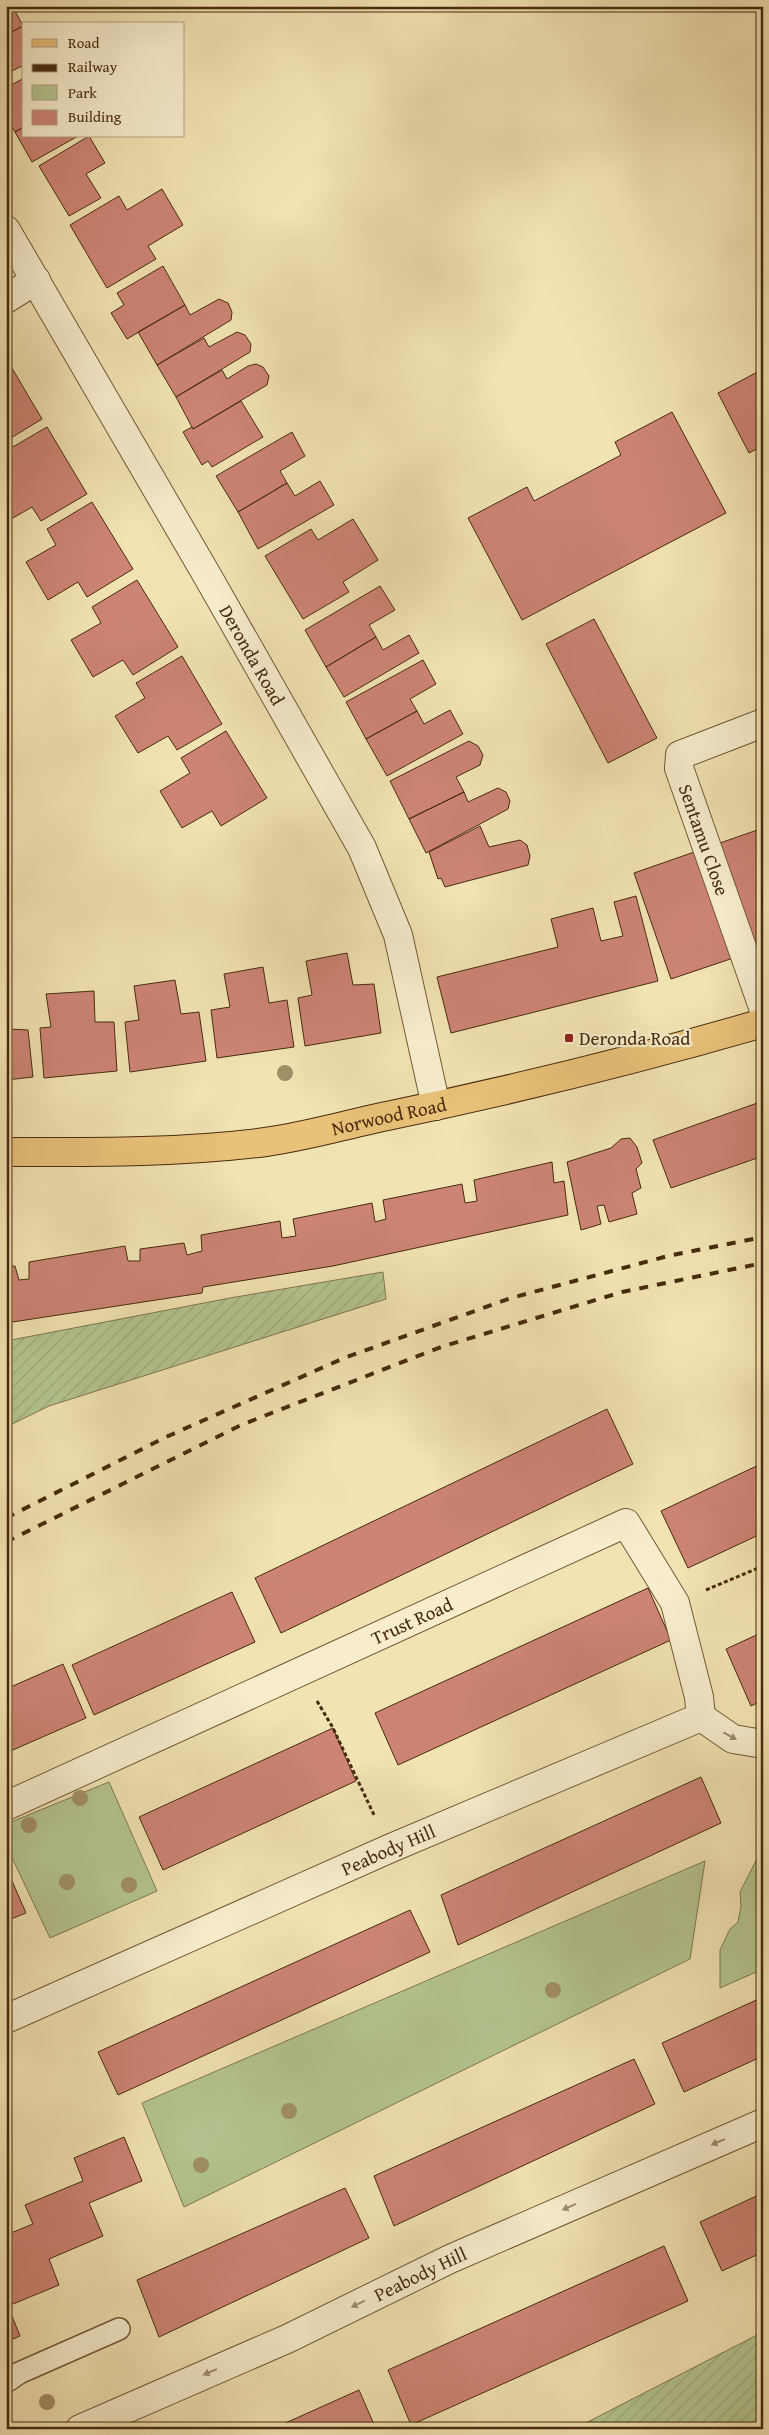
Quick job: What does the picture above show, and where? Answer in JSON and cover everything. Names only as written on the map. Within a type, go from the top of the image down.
[{"type":"main road","name":"Norwood Road","points":[[6,1152],[176,1152],[260,1143],[436,1106],[652,1055],[763,1023]]},
{"type":"street","name":"Deronda Road","points":[[6,230],[208,577],[362,848],[398,935],[436,1106]]},
{"type":"street","points":[[6,299],[36,280]]},
{"type":"street","name":"Sentamu Close","points":[[763,723],[680,755],[679,768],[763,1007]]},
{"type":"street","name":"Trust Road","points":[[6,1806],[626,1523],[675,1603],[700,1697],[701,1717]]},
{"type":"street","points":[[701,1717],[733,1740],[763,1744]]},
{"type":"street","name":"Peabody Hill","points":[[9,2021],[391,1848],[701,1717]]},
{"type":"street","name":"Peabody Hill","points":[[80,2429],[287,2339],[450,2259],[763,2123]]},
{"type":"lane","points":[[6,2382],[18,2373],[119,2329]]},
{"type":"path","points":[[675,1603],[763,1566]]},
{"type":"path","points":[[300,1671],[332,1728],[391,1848]]},
{"type":"green space","points":[[383,1272],[386,1299],[49,1406],[6,1427],[6,1341],[230,1298]]},
{"type":"green space","points":[[109,1782],[157,1891],[50,1938],[6,1845],[6,1824]]},
{"type":"green space","points":[[763,1847],[763,1969],[720,1988],[720,1950],[730,1929],[738,1922],[741,1906],[740,1892]]},
{"type":"green space","points":[[705,1861],[690,1959],[184,2207],[142,2103]]},
{"type":"green space","points":[[763,2332],[763,2429],[574,2429]]},
{"type":"building","points":[[6,6],[24,6],[15,11],[22,27],[6,35]]},
{"type":"building","points":[[22,27],[22,66],[6,74],[6,35]]},
{"type":"building","points":[[22,79],[22,128],[15,132],[6,117],[6,88]]},
{"type":"building","points":[[22,128],[22,138],[74,138],[32,162],[15,132]]},
{"type":"building","points":[[86,138],[90,138],[105,163],[86,174],[101,198],[69,216],[39,166]]},
{"type":"building","points":[[162,189],[183,225],[148,246],[156,259],[107,288],[70,225],[119,196],[127,210]]},
{"type":"building","points":[[163,266],[185,305],[127,339],[111,313],[124,305],[117,293]]},
{"type":"building","points":[[219,299],[228,303],[232,312],[231,320],[157,365],[138,332],[185,305],[190,315]]},
{"type":"building","points":[[237,332],[245,335],[251,344],[250,352],[176,397],[157,365],[204,338],[209,347]]},
{"type":"building","points":[[6,358],[42,419],[6,441]]},
{"type":"building","points":[[256,364],[263,367],[269,376],[267,385],[193,429],[176,397],[222,370],[227,379],[248,366]]},
{"type":"building","points":[[763,369],[763,446],[749,453],[718,393]]},
{"type":"building","points":[[241,401],[263,437],[212,467],[208,461],[202,465],[183,432],[192,427],[193,429]]},
{"type":"building","points":[[672,412],[726,513],[522,620],[468,518],[527,487],[534,501],[621,455],[615,442]]},
{"type":"building","points":[[47,427],[87,494],[41,521],[32,507],[6,522],[6,472],[11,469],[6,462],[6,451]]},
{"type":"building","points":[[292,432],[305,456],[280,471],[287,483],[238,512],[216,476]]},
{"type":"building","points":[[320,481],[334,505],[258,549],[238,512],[287,483],[295,496]]},
{"type":"building","points":[[92,502],[133,569],[87,597],[78,582],[48,600],[26,562],[56,545],[47,529]]},
{"type":"building","points":[[353,519],[378,560],[343,582],[349,592],[303,619],[265,556],[311,529],[318,540]]},
{"type":"building","points":[[137,580],[178,647],[133,675],[123,660],[93,677],[71,640],[101,623],[92,607]]},
{"type":"building","points":[[380,586],[395,610],[369,625],[376,637],[326,667],[305,630]]},
{"type":"building","points":[[594,619],[657,738],[608,763],[546,644]]},
{"type":"building","points":[[409,635],[419,653],[344,697],[326,667],[376,637],[383,650]]},
{"type":"building","points":[[182,656],[222,724],[177,750],[168,736],[138,753],[115,716],[145,698],[136,683]]},
{"type":"building","points":[[423,660],[436,684],[410,699],[417,711],[366,739],[346,702]]},
{"type":"building","points":[[450,710],[463,734],[387,776],[366,739],[417,711],[424,724]]},
{"type":"building","points":[[226,731],[267,798],[221,826],[212,811],[182,828],[160,791],[190,773],[181,758]]},
{"type":"building","points":[[469,741],[478,746],[483,755],[480,765],[456,777],[464,792],[409,819],[390,781]]},
{"type":"building","points":[[498,788],[506,792],[510,801],[508,809],[426,853],[409,819],[464,792],[468,802]]},
{"type":"building","points":[[480,826],[489,847],[520,840],[527,845],[530,856],[528,865],[445,887],[441,878],[438,879],[429,852]]},
{"type":"building","points":[[763,828],[763,948],[671,979],[634,873]]},
{"type":"building","points":[[636,896],[658,981],[451,1033],[437,977],[558,947],[551,919],[593,908],[601,941],[623,936],[614,902]]},
{"type":"building","points":[[347,953],[353,985],[374,984],[381,1033],[305,1046],[298,998],[312,995],[306,961]]},
{"type":"building","points":[[263,967],[269,1003],[287,1000],[294,1047],[217,1058],[211,1010],[230,1007],[224,974]]},
{"type":"building","points":[[175,980],[181,1014],[199,1012],[206,1061],[130,1072],[125,1022],[139,1020],[134,986]]},
{"type":"building","points":[[6,985],[11,1029],[28,1030],[33,1077],[6,1080]]},
{"type":"building","points":[[94,991],[95,1022],[114,1022],[117,1071],[44,1078],[40,1028],[51,1027],[46,994]]},
{"type":"building","points":[[763,1101],[763,1156],[671,1188],[653,1140]]},
{"type":"building","points":[[630,1138],[637,1147],[642,1163],[636,1169],[641,1188],[632,1193],[637,1214],[609,1222],[604,1205],[597,1206],[601,1224],[581,1230],[567,1162],[611,1148],[621,1139]]},
{"type":"building","points":[[552,1162],[554,1183],[564,1181],[568,1215],[333,1266],[203,1287],[202,1293],[6,1323],[6,1267],[15,1266],[19,1280],[29,1279],[29,1262],[125,1246],[128,1261],[140,1261],[140,1249],[184,1243],[187,1255],[202,1251],[201,1235],[280,1221],[282,1238],[296,1236],[293,1219],[372,1203],[375,1222],[386,1219],[383,1200],[462,1184],[465,1203],[477,1201],[474,1180]]},
{"type":"building","points":[[607,1409],[633,1464],[281,1633],[255,1578]]},
{"type":"building","points":[[763,1463],[763,1533],[688,1568],[661,1511]]},
{"type":"building","points":[[648,1588],[671,1640],[398,1765],[375,1713]]},
{"type":"building","points":[[232,1592],[255,1642],[94,1715],[72,1665]]},
{"type":"building","points":[[763,1632],[763,1700],[751,1706],[726,1649]]},
{"type":"building","points":[[63,1664],[86,1718],[6,1753],[6,1689]]},
{"type":"building","points":[[333,1728],[356,1781],[163,1870],[139,1817]]},
{"type":"building","points":[[701,1777],[721,1823],[458,1945],[441,1895]]},
{"type":"building","points":[[6,1867],[26,1913],[6,1921]]},
{"type":"building","points":[[410,1910],[430,1952],[118,2095],[98,2052]]},
{"type":"building","points":[[763,1997],[763,2056],[684,2092],[662,2043]]},
{"type":"building","points":[[634,2059],[655,2104],[394,2226],[374,2176]]},
{"type":"building","points":[[124,2137],[142,2181],[89,2203],[103,2236],[49,2259],[59,2285],[8,2306],[20,2336],[6,2342],[6,2235],[33,2224],[25,2205],[83,2181],[74,2158]]},
{"type":"building","points":[[345,2188],[369,2238],[159,2337],[137,2280]]},
{"type":"building","points":[[763,2193],[763,2252],[722,2271],[700,2222]]},
{"type":"building","points":[[664,2246],[688,2301],[411,2425],[388,2370]]},
{"type":"building","points":[[359,2390],[376,2429],[272,2429]]},
{"type":"railway","points":[[6,1518],[166,1437],[344,1358],[511,1298],[668,1256],[763,1237]]},
{"type":"railway","points":[[6,1542],[241,1425],[441,1347],[622,1292],[763,1263]]},
{"type":"place","name":"Deronda Road","points":[[569,1038]]}]
